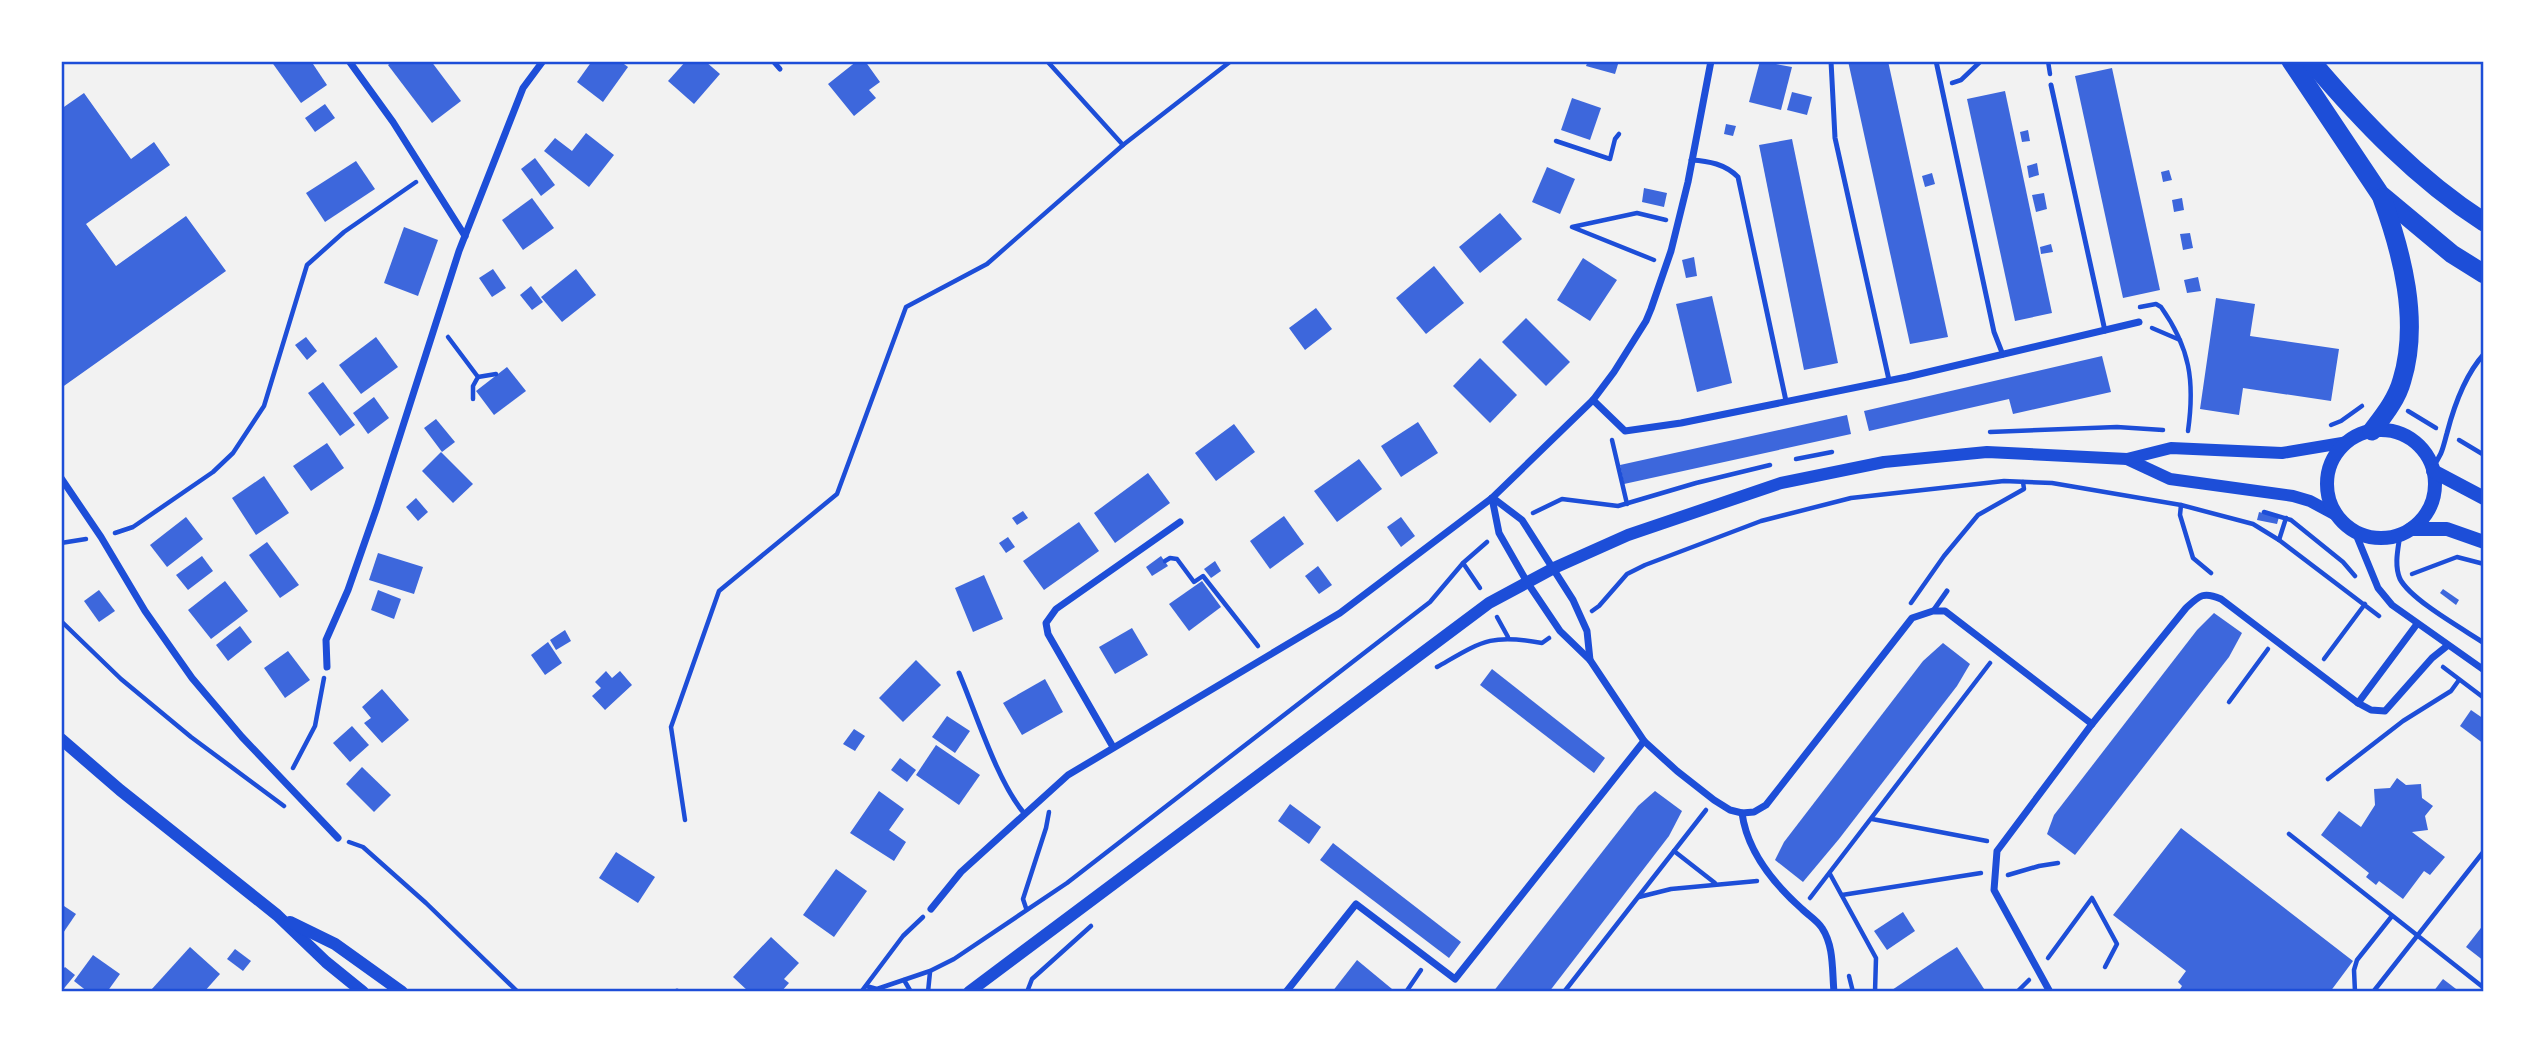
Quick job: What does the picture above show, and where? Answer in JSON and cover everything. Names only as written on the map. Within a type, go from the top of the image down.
[{"type":"highway","points":[[2291,61],[2380,194],[2399,248],[2407,303],[2408,358],[2402,382],[2372,431]]},
{"type":"highway","points":[[2311,61],[2378,135],[2421,175],[2484,222]]},
{"type":"highway","points":[[2380,194],[2444,248],[2484,274]]},
{"type":"main road","points":[[2406,532],[2423,518],[2435,487],[2433,469],[2420,448],[2409,438],[2388,431],[2372,431],[2348,442],[2333,461],[2328,476],[2329,500],[2336,515],[2355,532],[2378,538],[2406,532],[2447,529],[2484,542]]},
{"type":"main road","points":[[2433,469],[2484,498]]},
{"type":"street","points":[[349,61],[393,122],[465,236]]},
{"type":"street","points":[[327,667],[326,640],[348,590],[377,507],[465,236],[523,88],[543,61]]},
{"type":"street","points":[[931,909],[961,872],[1068,775],[1340,613],[1492,498],[1593,400],[1646,321],[1671,251],[1711,61]]},
{"type":"street","points":[[1593,400],[1625,431],[1681,423],[1889,380],[2139,323]]},
{"type":"street","points":[[969,992],[1489,603],[1554,568],[1628,536],[1782,483],[1884,462],[1987,452],[2127,459],[2172,448],[2282,453],[2348,442]]},
{"type":"street","points":[[2127,459],[2170,479],[2293,496],[2310,501],[2336,515]]},
{"type":"street","points":[[61,478],[101,537],[145,611],[192,678],[338,838]]},
{"type":"street","points":[[1492,498],[1522,520],[1554,568],[1587,631],[1590,660]]},
{"type":"street","points":[[1492,498],[1499,533],[1527,582],[1560,631],[1590,660],[1644,741],[1676,771],[1730,810],[1754,812],[1766,805],[1912,618],[1933,611],[1945,611],[2092,724]]},
{"type":"street","points":[[1113,747],[1048,634],[1046,623],[1056,610],[1181,522]]},
{"type":"street","points":[[2355,532],[2378,588],[2392,605],[2484,670]]},
{"type":"street","points":[[2050,992],[1994,890],[1997,852],[2092,724],[2186,608],[2203,595],[2210,594],[2221,599],[2358,703],[2371,710],[2385,711],[2447,646]]},
{"type":"street","points":[[2358,703],[2417,624]]},
{"type":"street","points":[[61,739],[140,807],[277,915],[326,962],[363,992]]},
{"type":"street","points":[[1286,992],[1356,904],[1455,979],[1644,741]]},
{"type":"street","points":[[1742,813],[1752,846],[1763,864],[1801,909],[1821,926],[1831,945],[1834,992]]},
{"type":"street","points":[[277,915],[335,944],[402,992]]},
{"type":"lane","points":[[773,61],[780,69]]},
{"type":"lane","points":[[1831,61],[1835,138],[1889,380]]},
{"type":"lane","points":[[1936,61],[1994,331],[2003,355]]},
{"type":"lane","points":[[2052,85],[2105,331]]},
{"type":"lane","points":[[1691,160],[1704,160],[1729,167],[1738,177],[1786,401]]},
{"type":"lane","points":[[2433,469],[2442,457],[2451,421],[2468,377],[2484,354]]},
{"type":"lane","points":[[2406,532],[2397,568],[2406,587],[2484,643]]},
{"type":"lane","points":[[1933,611],[1947,591]]},
{"type":"lane","points":[[959,673],[1003,778],[1015,803],[1024,813]]},
{"type":"path","points":[[1048,61],[1123,145]]},
{"type":"path","points":[[685,820],[671,727],[719,591],[837,494],[906,307],[988,264],[1123,145],[1231,61]]},
{"type":"path","points":[[1941,86],[1961,80],[1981,61]]},
{"type":"path","points":[[1556,141],[1610,159],[1619,134]]},
{"type":"path","points":[[61,543],[101,537],[132,527],[212,472],[233,453],[264,406],[307,265],[344,232],[426,176]]},
{"type":"path","points":[[1657,261],[1572,227],[1637,213],[1667,221]]},
{"type":"path","points":[[2137,308],[2157,304],[2161,307],[2188,359],[2191,401],[2188,431]]},
{"type":"path","points":[[437,322],[478,377]]},
{"type":"path","points":[[2139,323],[2180,341]]},
{"type":"path","points":[[478,377],[496,374]]},
{"type":"path","points":[[473,399],[473,386],[478,377]]},
{"type":"path","points":[[1980,433],[2117,427],[2173,430]]},
{"type":"path","points":[[1622,428],[1612,438],[1627,504]]},
{"type":"path","points":[[1790,461],[1841,450]]},
{"type":"path","points":[[1522,520],[1562,499],[1605,505],[1627,504],[1696,483],[1776,464]]},
{"type":"path","points":[[1581,618],[1599,607],[1627,574],[1761,521],[1851,498],[1993,482],[2023,482],[2088,488],[2140,500],[2181,505],[2253,524],[2280,540],[2406,638]]},
{"type":"path","points":[[1909,605],[1978,515],[2024,489],[2023,482]]},
{"type":"path","points":[[2218,514],[2220,503]]},
{"type":"path","points":[[2181,505],[2180,515],[2193,558],[2211,573]]},
{"type":"path","points":[[2258,511],[2286,518],[2343,562],[2360,583]]},
{"type":"path","points":[[2280,540],[2286,518]]},
{"type":"path","points":[[866,986],[877,989],[930,971],[954,959],[1026,908],[1067,883],[1430,602],[1476,550],[1499,533]]},
{"type":"path","points":[[2418,572],[2457,557],[2484,564]]},
{"type":"path","points":[[1165,561],[1170,558],[1177,559],[1194,582],[1203,576],[1266,657]]},
{"type":"path","points":[[2315,671],[2364,604]]},
{"type":"path","points":[[61,621],[121,679],[181,729],[287,808]]},
{"type":"path","points":[[1508,637],[1542,643],[1560,631]]},
{"type":"path","points":[[2229,702],[2274,640]]},
{"type":"path","points":[[1801,909],[1999,652]]},
{"type":"path","points":[[2432,659],[2484,698]]},
{"type":"path","points":[[285,783],[314,726],[327,667]]},
{"type":"path","points":[[2328,779],[2403,721],[2451,691],[2459,680]]},
{"type":"path","points":[[1026,908],[1023,899],[1050,809],[1042,797]]},
{"type":"path","points":[[1564,992],[1714,800]]},
{"type":"path","points":[[1872,819],[2001,844]]},
{"type":"path","points":[[2289,834],[2484,988]]},
{"type":"path","points":[[338,838],[363,847],[426,903],[518,992]]},
{"type":"path","points":[[1674,851],[1716,884]]},
{"type":"path","points":[[2373,992],[2484,851]]},
{"type":"path","points":[[1994,880],[2058,863]]},
{"type":"path","points":[[1842,895],[1995,870]]},
{"type":"path","points":[[1830,874],[1876,958],[1875,992]]},
{"type":"path","points":[[1638,897],[1671,889],[1757,881]]},
{"type":"path","points":[[2057,946],[2092,898],[2117,944],[2105,967]]},
{"type":"path","points":[[861,992],[903,936],[931,909]]},
{"type":"path","points":[[2355,992],[2354,970],[2357,960],[2392,916]]},
{"type":"path","points":[[1406,992],[1427,960]]},
{"type":"path","points":[[928,992],[930,971]]},
{"type":"path","points":[[904,980],[911,992]]},
{"type":"building","points":[[271,61],[311,61],[327,85],[301,103]]},
{"type":"building","points":[[393,61],[431,61],[461,101],[432,123],[388,65]]},
{"type":"building","points":[[592,61],[620,61],[628,67],[603,102],[577,82]]},
{"type":"building","points":[[686,61],[705,61],[720,74],[694,104],[668,81]]},
{"type":"building","points":[[857,61],[865,61],[880,82],[869,90],[876,98],[854,116],[828,84]]},
{"type":"building","points":[[1588,61],[1619,61],[1615,74],[1586,66]]},
{"type":"building","points":[[1760,61],[1792,67],[1781,110],[1749,102]]},
{"type":"building","points":[[1848,61],[1888,61],[1948,337],[1910,344]]},
{"type":"building","points":[[2112,68],[2160,290],[2123,298],[2075,76]]},
{"type":"building","points":[[2005,91],[2052,313],[2015,321],[1967,99]]},
{"type":"building","points":[[1792,92],[1812,97],[1807,115],[1787,110]]},
{"type":"building","points":[[84,93],[131,159],[154,142],[170,165],[86,224],[116,266],[186,216],[226,271],[61,388],[61,109]]},
{"type":"building","points":[[1572,98],[1601,108],[1590,140],[1561,130]]},
{"type":"building","points":[[325,104],[335,118],[315,132],[305,118]]},
{"type":"building","points":[[1726,124],[1736,126],[1733,136],[1724,134]]},
{"type":"building","points":[[2028,130],[2030,141],[2022,142],[2020,132]]},
{"type":"building","points":[[586,133],[614,155],[589,187],[544,151],[555,138],[572,151]]},
{"type":"building","points":[[1792,139],[1838,363],[1804,370],[1759,145]]},
{"type":"building","points":[[535,158],[555,185],[541,196],[521,169]]},
{"type":"building","points":[[356,161],[375,189],[325,222],[306,193]]},
{"type":"building","points":[[2037,163],[2039,175],[2029,178],[2027,166]]},
{"type":"building","points":[[1547,167],[1575,179],[1560,214],[1532,202]]},
{"type":"building","points":[[2169,170],[2172,180],[2163,182],[2161,172]]},
{"type":"building","points":[[1932,173],[1935,184],[1925,187],[1922,176]]},
{"type":"building","points":[[1644,188],[1667,193],[1664,207],[1642,202]]},
{"type":"building","points":[[2044,193],[2047,209],[2036,212],[2032,195]]},
{"type":"building","points":[[532,198],[554,228],[523,250],[502,220]]},
{"type":"building","points":[[2182,198],[2184,210],[2174,212],[2172,200]]},
{"type":"building","points":[[1500,213],[1522,239],[1480,273],[1459,247]]},
{"type":"building","points":[[404,227],[438,240],[418,296],[384,283]]},
{"type":"building","points":[[2190,233],[2193,248],[2183,250],[2180,234]]},
{"type":"building","points":[[2051,244],[2053,252],[2041,254],[2040,247]]},
{"type":"building","points":[[1694,257],[1697,276],[1686,278],[1682,260]]},
{"type":"building","points":[[1583,258],[1617,280],[1590,321],[1557,300]]},
{"type":"building","points":[[1434,266],[1464,303],[1426,334],[1396,298]]},
{"type":"building","points":[[493,269],[506,288],[492,297],[479,278]]},
{"type":"building","points":[[576,269],[596,295],[562,322],[541,297]]},
{"type":"building","points":[[2198,277],[2201,291],[2187,293],[2184,280]]},
{"type":"building","points":[[531,286],[543,302],[532,310],[520,295]]},
{"type":"building","points":[[1712,296],[1732,383],[1697,392],[1676,304]]},
{"type":"building","points":[[2216,298],[2255,304],[2250,336],[2339,349],[2331,401],[2243,388],[2239,415],[2200,409]]},
{"type":"building","points":[[1316,308],[1332,329],[1305,350],[1289,328]]},
{"type":"building","points":[[1526,318],[1570,362],[1546,386],[1502,342]]},
{"type":"building","points":[[306,337],[317,351],[307,360],[295,345]]},
{"type":"building","points":[[376,337],[398,367],[361,394],[339,365]]},
{"type":"building","points":[[2102,356],[2111,392],[2013,414],[2009,399],[1869,431],[1864,411]]},
{"type":"building","points":[[1480,358],[1517,395],[1490,423],[1453,386]]},
{"type":"building","points":[[507,367],[526,391],[494,415],[476,391]]},
{"type":"building","points":[[323,382],[355,425],[340,436],[308,393]]},
{"type":"building","points":[[374,397],[389,418],[368,434],[353,413]]},
{"type":"building","points":[[1847,415],[1851,434],[1624,484],[1620,465]]},
{"type":"building","points":[[436,419],[455,442],[442,452],[424,428]]},
{"type":"building","points":[[1418,422],[1438,453],[1401,477],[1381,446]]},
{"type":"building","points":[[1234,424],[1255,452],[1216,481],[1195,453]]},
{"type":"building","points":[[327,443],[344,468],[311,491],[293,466]]},
{"type":"building","points":[[441,452],[473,484],[453,503],[422,471]]},
{"type":"building","points":[[1359,459],[1382,489],[1337,522],[1314,491]]},
{"type":"building","points":[[1148,473],[1170,503],[1115,543],[1094,513]]},
{"type":"building","points":[[264,476],[289,513],[256,535],[232,498]]},
{"type":"building","points":[[416,498],[428,512],[418,521],[406,507]]},
{"type":"building","points":[[1023,511],[1028,518],[1017,525],[1012,518]]},
{"type":"building","points":[[2259,512],[2279,517],[2277,524],[2257,520]]},
{"type":"building","points":[[1284,516],[1304,544],[1270,569],[1250,541]]},
{"type":"building","points":[[186,517],[203,539],[167,567],[150,545]]},
{"type":"building","points":[[1401,517],[1415,536],[1401,547],[1387,527]]},
{"type":"building","points":[[1079,522],[1099,551],[1044,590],[1023,561]]},
{"type":"building","points":[[1008,537],[1015,547],[1006,553],[999,543]]},
{"type":"building","points":[[267,542],[299,585],[280,598],[249,555]]},
{"type":"building","points":[[378,553],[423,567],[414,594],[369,580]]},
{"type":"building","points":[[202,556],[213,571],[188,590],[176,575]]},
{"type":"building","points":[[1161,556],[1168,566],[1152,576],[1146,567]]},
{"type":"building","points":[[1215,561],[1221,571],[1211,578],[1204,569]]},
{"type":"building","points":[[1318,566],[1332,585],[1319,594],[1305,576]]},
{"type":"building","points":[[984,575],[1003,619],[973,632],[955,588]]},
{"type":"building","points":[[225,581],[248,611],[211,639],[188,610]]},
{"type":"building","points":[[1202,581],[1221,607],[1189,631],[1169,604]]},
{"type":"building","points":[[2443,589],[2459,600],[2456,605],[2440,593]]},
{"type":"building","points":[[99,590],[115,611],[99,622],[84,601]]},
{"type":"building","points":[[378,590],[401,599],[394,619],[371,610]]},
{"type":"building","points":[[2214,613],[2242,633],[2229,657],[2075,855],[2047,834],[2054,815],[2197,630]]},
{"type":"building","points":[[240,626],[252,642],[228,661],[216,645]]},
{"type":"building","points":[[1132,628],[1148,655],[1115,674],[1099,647]]},
{"type":"building","points":[[565,630],[571,641],[556,650],[550,640]]},
{"type":"building","points":[[548,642],[562,663],[545,675],[531,655]]},
{"type":"building","points":[[1943,643],[1970,664],[1957,686],[1803,882],[1775,860],[1784,842],[1923,661]]},
{"type":"building","points":[[288,651],[310,680],[285,698],[264,668]]},
{"type":"building","points":[[916,660],[941,685],[903,722],[879,698]]},
{"type":"building","points":[[1492,669],[1605,758],[1594,773],[1480,685]]},
{"type":"building","points":[[606,671],[612,678],[620,671],[632,685],[605,710],[592,696],[601,688],[595,682]]},
{"type":"building","points":[[1045,679],[1063,712],[1022,735],[1003,703]]},
{"type":"building","points":[[382,689],[409,720],[382,743],[364,723],[371,718],[362,707]]},
{"type":"building","points":[[2471,710],[2484,719],[2484,744],[2460,726]]},
{"type":"building","points":[[947,716],[970,731],[955,753],[932,737]]},
{"type":"building","points":[[352,726],[369,745],[350,762],[333,743]]},
{"type":"building","points":[[854,729],[865,736],[855,751],[843,744]]},
{"type":"building","points":[[936,745],[980,775],[959,805],[916,775]]},
{"type":"building","points":[[900,758],[916,770],[907,782],[891,770]]},
{"type":"building","points":[[362,767],[391,795],[374,812],[346,784]]},
{"type":"building","points":[[2397,778],[2406,785],[2421,784],[2422,798],[2433,806],[2425,816],[2428,830],[2412,832],[2445,857],[2430,875],[2424,871],[2403,899],[2379,881],[2376,885],[2366,877],[2369,873],[2321,835],[2339,811],[2361,827],[2375,805],[2374,789],[2390,788]]},
{"type":"building","points":[[879,791],[904,809],[889,830],[906,842],[894,861],[850,833]]},
{"type":"building","points":[[1655,791],[1682,811],[1669,836],[1549,992],[1493,992],[1638,806]]},
{"type":"building","points":[[1290,804],[1321,827],[1309,844],[1278,821]]},
{"type":"building","points":[[2181,828],[2353,961],[2330,992],[2178,992],[2182,986],[2178,982],[2186,971],[2113,915]]},
{"type":"building","points":[[1333,843],[1461,942],[1449,958],[1320,860]]},
{"type":"building","points":[[616,852],[655,877],[638,903],[599,878]]},
{"type":"building","points":[[836,869],[867,891],[834,937],[803,915]]},
{"type":"building","points":[[61,904],[76,914],[61,936]]},
{"type":"building","points":[[1903,912],[1915,931],[1887,950],[1874,931]]},
{"type":"building","points":[[2484,924],[2484,961],[2466,947]]},
{"type":"building","points":[[771,937],[799,963],[784,979],[789,983],[781,992],[749,992],[733,977]]},
{"type":"building","points":[[190,947],[220,974],[204,992],[153,992],[151,990]]},
{"type":"building","points":[[1957,947],[1986,992],[1889,992],[1935,961]]},
{"type":"building","points":[[235,949],[251,961],[243,971],[227,959]]},
{"type":"building","points":[[93,955],[120,974],[107,992],[88,992],[74,981]]},
{"type":"building","points":[[1357,960],[1392,989],[1390,992],[1332,992]]},
{"type":"building","points":[[65,967],[75,975],[61,992],[61,971]]},
{"type":"building","points":[[2443,979],[2460,992],[2433,992]]}]
